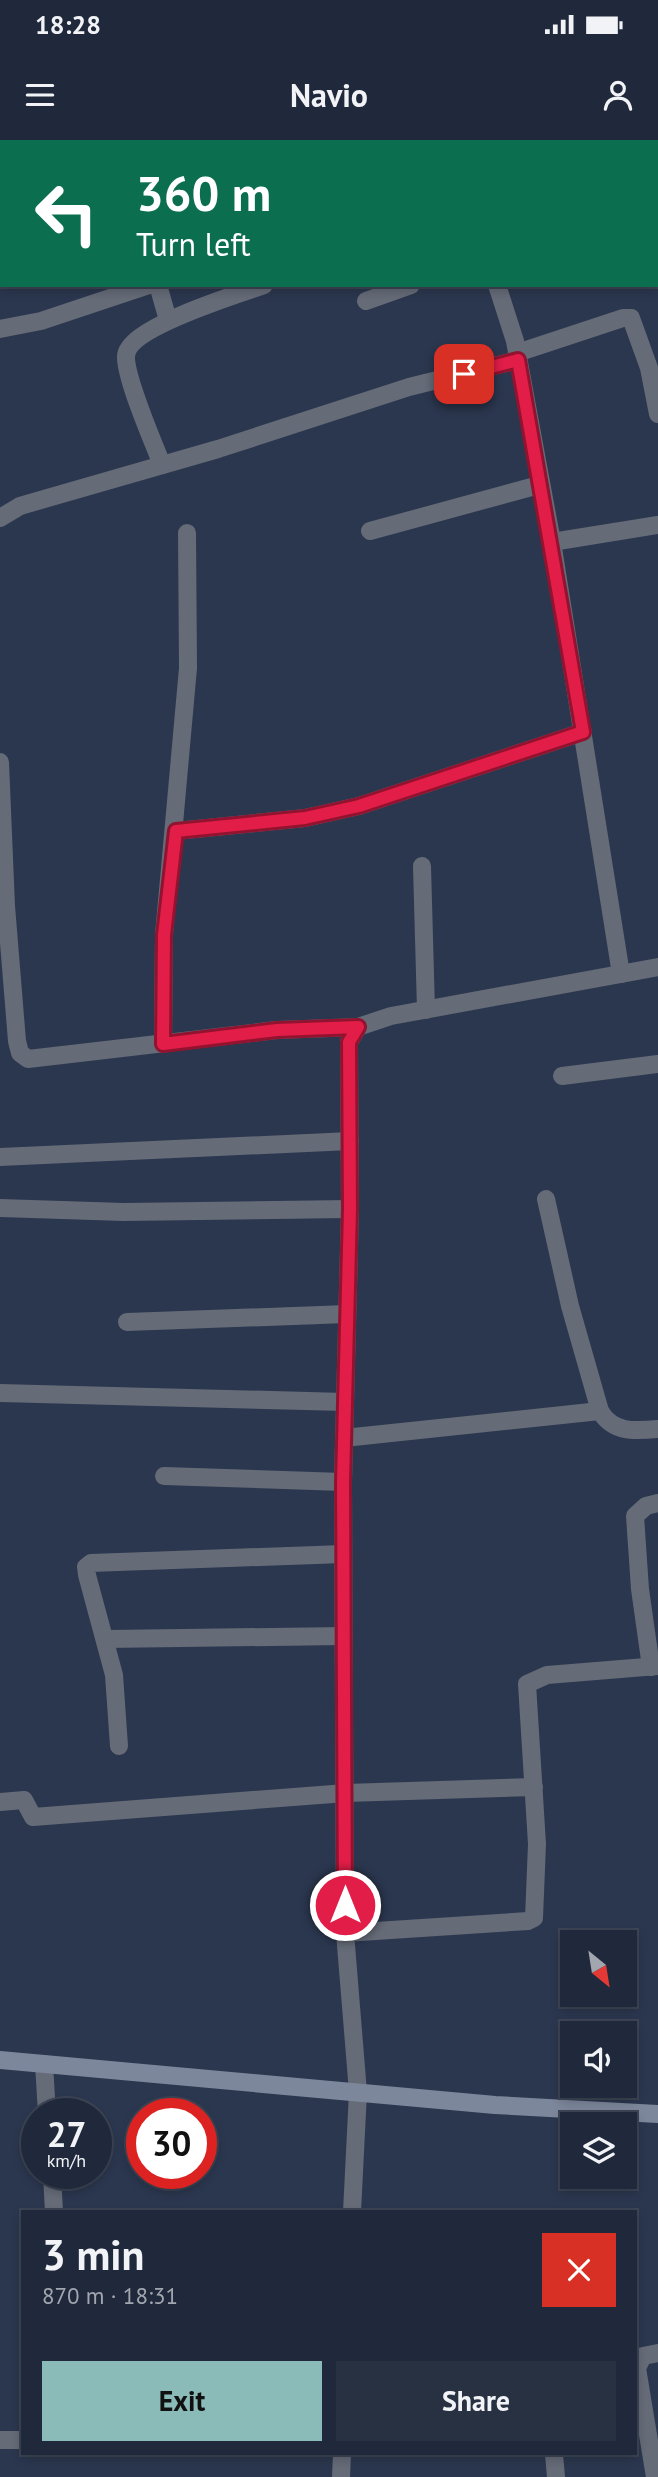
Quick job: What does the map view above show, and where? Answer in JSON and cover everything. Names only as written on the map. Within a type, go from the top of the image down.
[{"type":"main road","points":[[0,2060],[495,2105],[658,2114]]},
{"type":"street","points":[[0,329],[41,321],[143,287]]},
{"type":"street","points":[[159,287],[168,320]]},
{"type":"street","points":[[162,465],[126,356],[129,348],[168,320],[259,287]]},
{"type":"street","points":[[366,301],[405,287]]},
{"type":"street","points":[[499,287],[517,357],[539,485],[552,542],[621,974]]},
{"type":"street","points":[[0,518],[20,506],[162,465],[409,387],[517,357],[623,318],[631,318],[649,368],[658,414]]},
{"type":"street","points":[[370,531],[539,485]]},
{"type":"street","points":[[552,542],[658,525]]},
{"type":"street","points":[[163,1044],[164,935],[176,831],[188,668],[187,533]]},
{"type":"street","points":[[176,831],[305,818],[359,806],[583,732]]},
{"type":"street","points":[[0,762],[7,1003],[20,1053],[28,1059],[277,1030],[358,1027],[426,1010],[658,967]]},
{"type":"street","points":[[422,866],[426,1010]]},
{"type":"street","points":[[352,2210],[358,2092],[345,1933],[343,1482],[350,1209],[349,1042],[358,1027]]},
{"type":"street","points":[[562,1076],[658,1064]]},
{"type":"street","points":[[0,1157],[350,1141]]},
{"type":"street","points":[[546,1199],[570,1306],[600,1411],[608,1424],[615,1428],[658,1429]]},
{"type":"street","points":[[0,1208],[124,1212],[350,1209]]},
{"type":"street","points":[[127,1322],[347,1314]]},
{"type":"street","points":[[0,1393],[345,1402]]},
{"type":"street","points":[[344,1438],[600,1411]]},
{"type":"street","points":[[164,1476],[343,1482]]},
{"type":"street","points":[[345,1933],[528,1921],[534,1917],[537,1844],[527,1684],[547,1675],[655,1667],[640,1589],[635,1516],[646,1506],[658,1503]]},
{"type":"street","points":[[118,1746],[114,1675],[86,1567],[91,1563],[343,1554]]},
{"type":"street","points":[[106,1639],[344,1636]]},
{"type":"street","points":[[0,1802],[24,1800],[33,1817],[345,1793],[534,1787]]},
{"type":"street","points":[[44,2064],[46,2098]]},
{"type":"street","points":[[53,2189],[54,2210]]},
{"type":"street","points":[[655,2477],[637,2368],[643,2356],[658,2353]]},
{"type":"street","points":[[0,2440],[21,2440]]},
{"type":"street","points":[[341,2477],[342,2455]]},
{"type":"street","points":[[554,2455],[556,2477]]},
{"type":"route","points":[[345,1905],[343,1482],[350,1209],[349,1042],[351,1034],[358,1027],[277,1030],[163,1044],[164,935],[176,831],[305,818],[359,806],[583,732],[552,542],[539,485],[518,360],[464,374]]}]
